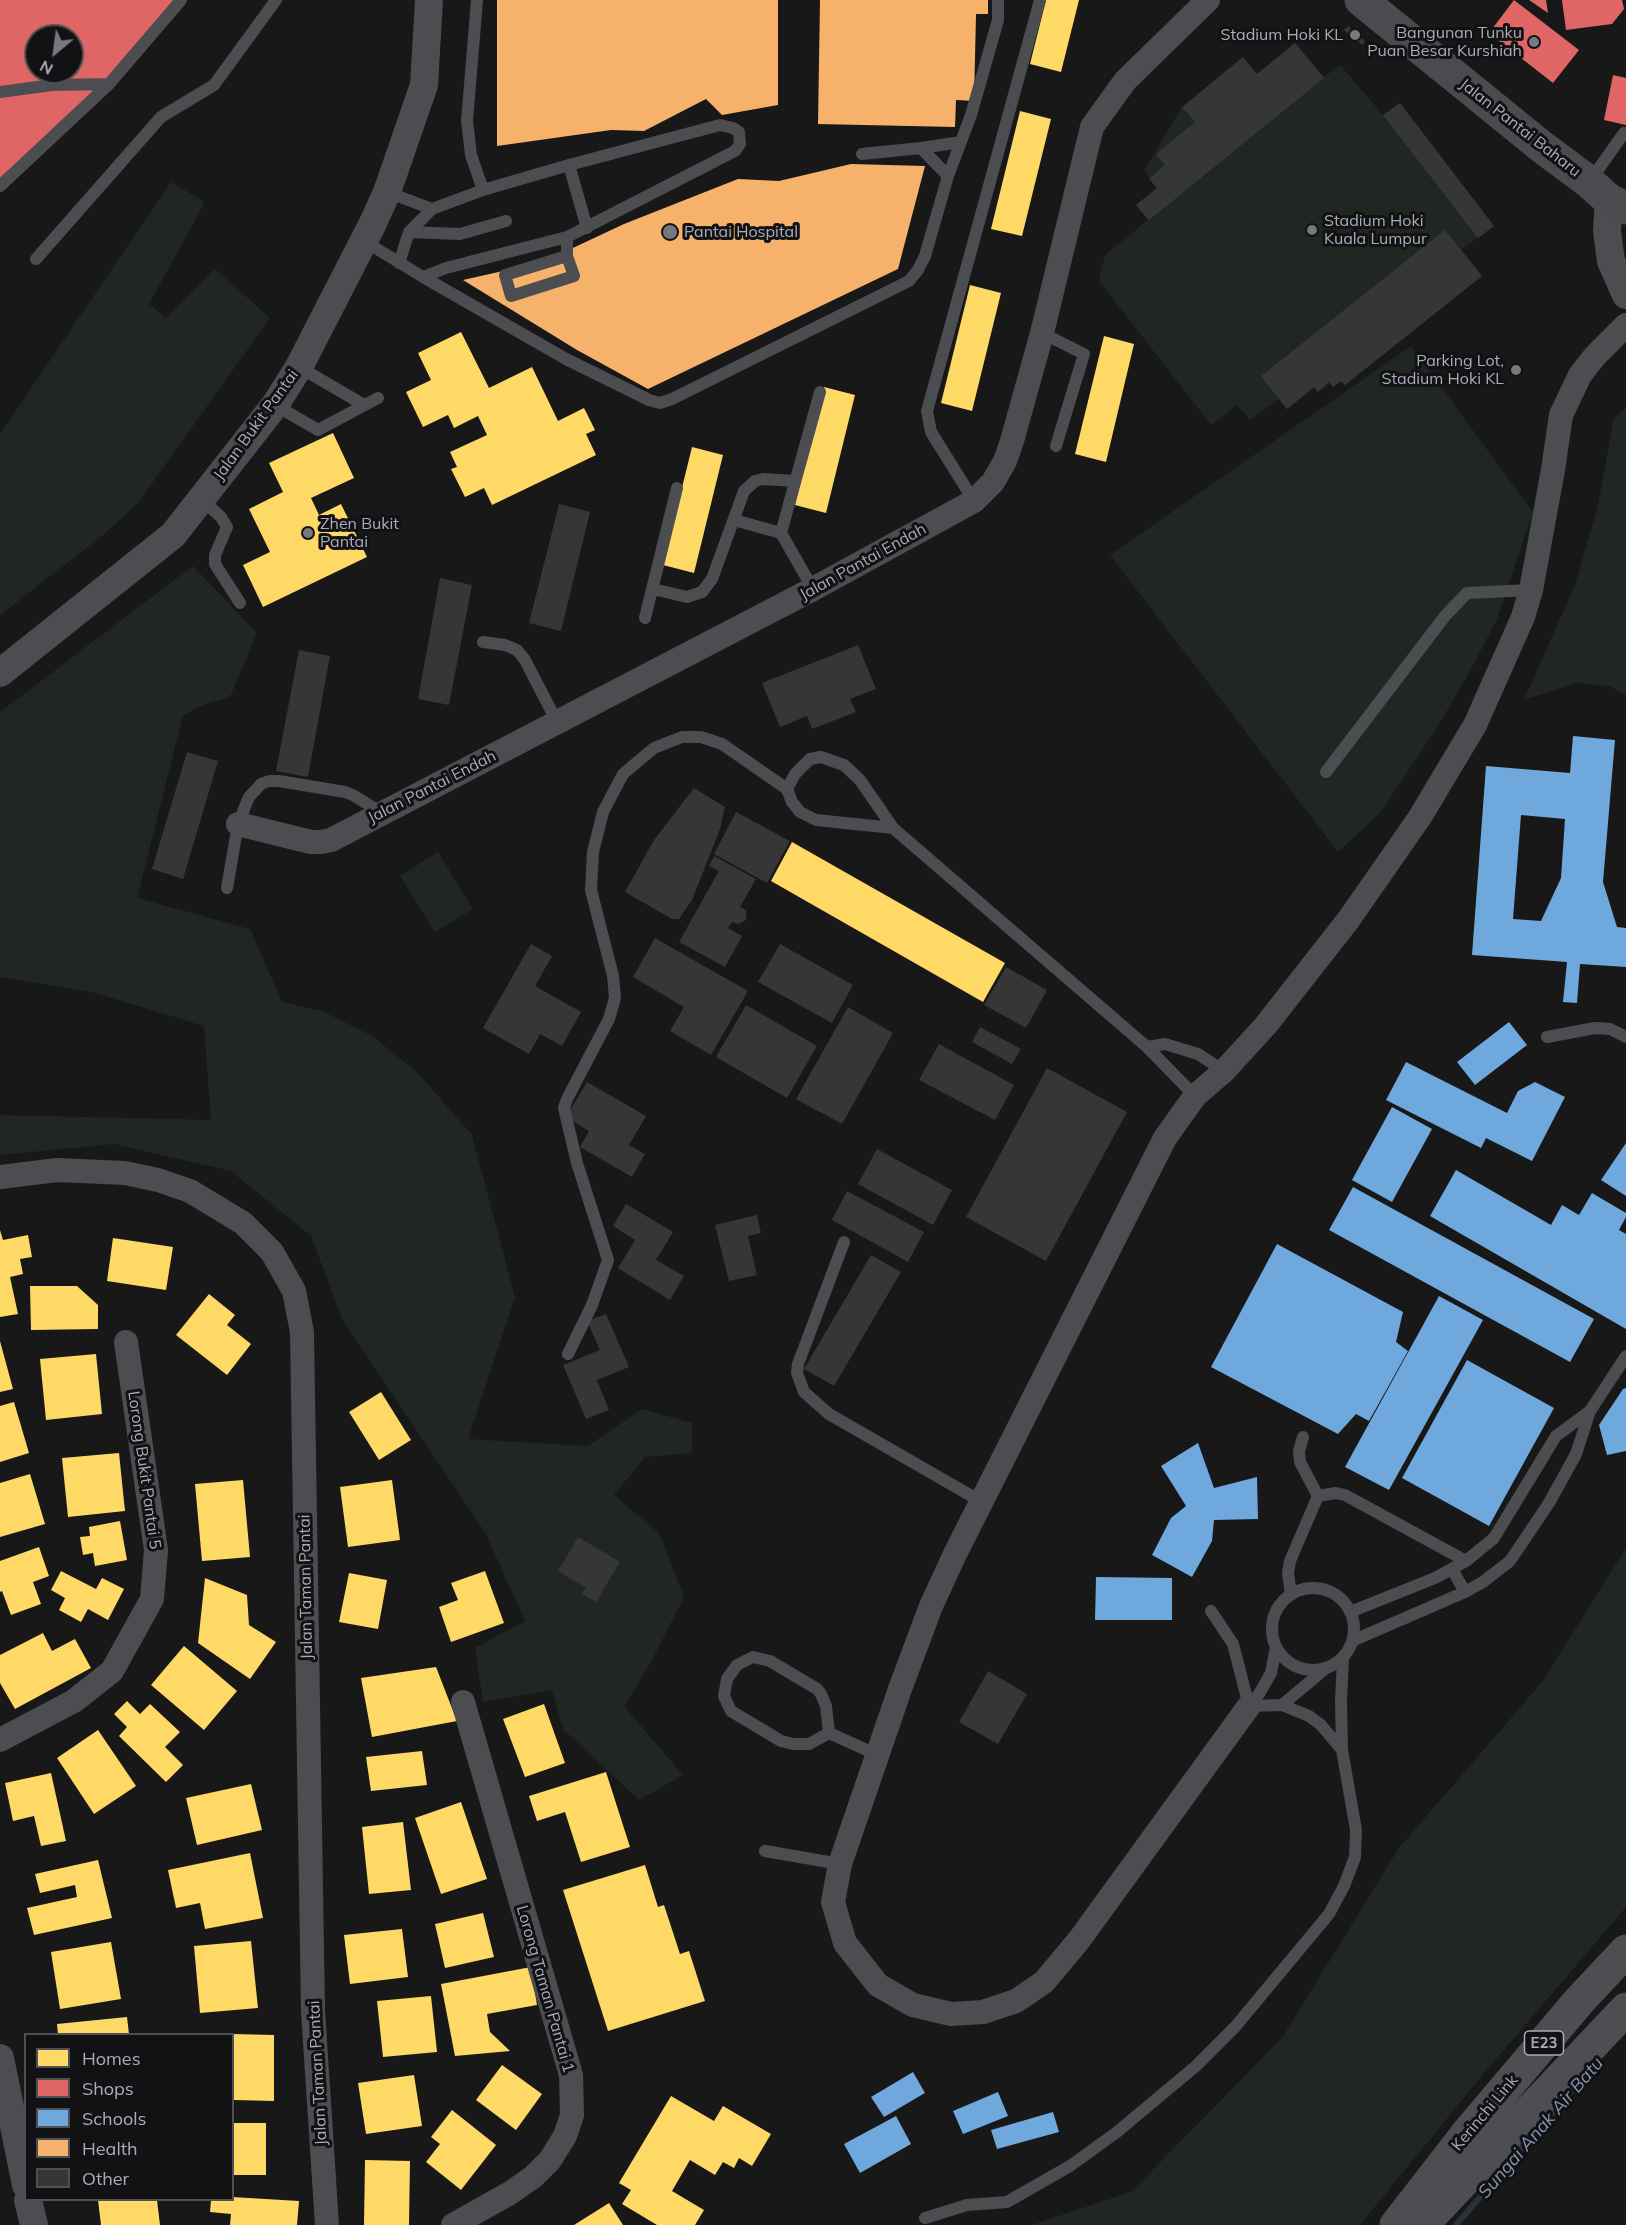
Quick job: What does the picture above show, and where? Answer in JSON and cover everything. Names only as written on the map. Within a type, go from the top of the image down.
[{"type":"highway","name":"Kerinchi Link","points":[[1396,2225],[1473,2127],[1580,2000],[1626,1952]]},
{"type":"highway","name":"Kerinchi Link","points":[[1422,2225],[1626,2009]]},
{"type":"main road","name":"Jalan Pantai Baharu","points":[[1361,0],[1542,147],[1608,196]]},
{"type":"street","name":"Jalan Bukit Pantai","points":[[0,673],[173,535],[275,405],[299,367],[387,192],[424,84],[429,0]]},
{"type":"street","name":"Jalan Pantai Endah","points":[[238,824],[311,842],[331,840],[813,590],[974,501],[993,482],[1005,461],[1042,333],[1092,127],[1125,81],[1208,0]]},
{"type":"street","points":[[1608,196],[1607,231],[1611,261],[1626,295]]},
{"type":"street","points":[[1249,1706],[1079,1940],[1044,1982],[1016,2001],[983,2012],[951,2014],[913,2006],[878,1985],[845,1943],[833,1902],[840,1864],[931,1606],[1165,1138],[1195,1096],[1224,1071],[1266,1025],[1349,919],[1420,817],[1475,724],[1523,617],[1531,590],[1561,415],[1580,375],[1595,356],[1626,325]]},
{"type":"street","name":"Jalan Taman Pantai","points":[[0,1177],[57,1170],[125,1173],[159,1180],[190,1191],[243,1223],[272,1252],[294,1291],[302,1332],[313,2011],[327,2225]]},
{"type":"street","name":"Lorong Bukit Pantai 5","points":[[0,1740],[74,1701],[112,1671],[152,1599],[156,1550],[126,1342]]},
{"type":"street","name":"Lorong Taman Pantai 1","points":[[453,2225],[510,2193],[533,2177],[550,2160],[565,2136],[572,2115],[571,2075],[463,1702]]},
{"type":"street","points":[[0,2058],[24,2175]]},
{"type":"street","points":[[28,2201],[34,2225]]},
{"type":"lane","points":[[0,186],[109,84],[181,0]]},
{"type":"lane","points":[[36,259],[161,117],[214,85],[276,0]]},
{"type":"lane","points":[[477,0],[467,121],[471,155],[483,190]]},
{"type":"lane","points":[[364,240],[399,263],[566,359],[648,400],[660,403],[672,399],[909,281],[918,270],[925,256],[948,176],[961,142],[965,114],[998,21],[998,0]]},
{"type":"lane","points":[[974,501],[931,432],[927,411],[1040,0]]},
{"type":"lane","points":[[0,92],[52,85],[109,84]]},
{"type":"lane","points":[[399,263],[409,232],[432,208],[568,165],[720,125],[739,132],[740,144],[735,151],[567,237],[446,268],[423,277]]},
{"type":"lane","points":[[1608,196],[1624,133]]},
{"type":"lane","points":[[862,154],[961,142]]},
{"type":"lane","points":[[921,148],[948,176]]},
{"type":"lane","points":[[568,165],[586,228]]},
{"type":"lane","points":[[387,192],[432,208]]},
{"type":"lane","points":[[409,232],[460,234],[506,221]]},
{"type":"lane","points":[[567,237],[567,256],[574,276],[511,296],[506,275],[567,256]]},
{"type":"lane","points":[[1042,333],[1084,354],[1056,446]]},
{"type":"lane","points":[[299,367],[364,405]]},
{"type":"lane","points":[[813,590],[781,533],[820,392]]},
{"type":"lane","points":[[275,405],[318,430],[378,398]]},
{"type":"lane","points":[[653,589],[687,597],[702,592],[712,579],[744,491],[755,481],[763,479],[795,482]]},
{"type":"lane","points":[[645,618],[677,488]]},
{"type":"lane","points":[[201,499],[221,517],[227,527],[215,555],[215,564],[240,603]]},
{"type":"lane","points":[[734,520],[781,533]]},
{"type":"lane","points":[[1326,772],[1445,616],[1467,593],[1531,590]]},
{"type":"lane","points":[[483,642],[505,645],[517,650],[525,660],[557,723]]},
{"type":"lane","points":[[568,1354],[592,1305],[608,1260],[577,1163],[564,1113],[567,1099],[609,1019],[615,998],[613,976],[591,890],[593,852],[603,812],[623,774],[654,748],[682,737],[701,737],[722,744],[787,789],[792,802],[800,812],[816,820],[893,828]]},
{"type":"lane","points":[[787,789],[795,774],[810,759],[821,757],[844,765],[860,780],[893,828],[1147,1047],[1195,1096]]},
{"type":"lane","points":[[227,888],[238,824],[254,789],[269,781],[349,794],[382,813]]},
{"type":"lane","points":[[1547,1036],[1595,1028],[1610,1029],[1626,1037]]},
{"type":"lane","points":[[1147,1047],[1165,1044],[1198,1054],[1224,1071]]},
{"type":"lane","points":[[844,1242],[798,1364],[797,1373],[804,1392],[829,1414],[982,1502]]},
{"type":"lane","points":[[1352,1641],[1465,1592],[1483,1582],[1517,1554],[1576,1454],[1590,1411],[1626,1356]]},
{"type":"lane","points":[[1350,1612],[1436,1578],[1466,1561],[1494,1538],[1556,1436],[1590,1411]]},
{"type":"lane","points":[[1303,1437],[1299,1451],[1300,1462],[1318,1496]]},
{"type":"lane","points":[[1318,1496],[1336,1493],[1345,1495],[1466,1561]]},
{"type":"lane","points":[[1291,1594],[1288,1573],[1290,1561],[1318,1496]]},
{"type":"lane","points":[[1452,1569],[1465,1592]]},
{"type":"lane","points":[[925,2218],[967,2205],[1007,2202],[1070,2166],[1117,2132],[1196,2066],[1235,2027],[1329,1914],[1344,1886],[1355,1857],[1356,1830],[1342,1750],[1341,1701],[1343,1658],[1352,1641],[1354,1631],[1350,1612],[1342,1600],[1331,1593],[1317,1589],[1304,1589],[1291,1594],[1282,1602],[1272,1623],[1272,1635],[1282,1657],[1291,1664],[1302,1669],[1326,1668]]},
{"type":"lane","points":[[1211,1611],[1233,1644],[1249,1706]]},
{"type":"lane","points":[[1249,1706],[1259,1694],[1270,1673],[1276,1647]]},
{"type":"lane","points":[[762,1658],[812,1685],[824,1700],[829,1733],[809,1744],[793,1744],[781,1741],[738,1717],[731,1711],[724,1696],[724,1687],[732,1671],[744,1660],[762,1658]]},
{"type":"lane","points":[[1282,1705],[1326,1668],[1343,1658]]},
{"type":"lane","points":[[1249,1706],[1282,1705],[1309,1716],[1321,1725],[1342,1750]]},
{"type":"lane","points":[[829,1733],[878,1755]]},
{"type":"lane","points":[[765,1851],[840,1864]]},
{"type":"shaded area","name":"Stadium Hoki Kuala Lumpur","points":[[1295,43],[1324,77],[1340,65],[1383,115],[1400,103],[1494,226],[1461,250],[1482,276],[1345,385],[1341,382],[1333,387],[1329,383],[1318,392],[1314,388],[1287,409],[1279,399],[1250,420],[1237,405],[1211,425],[1099,281],[1105,255],[1148,220],[1136,205],[1157,188],[1144,171],[1182,107],[1243,57],[1257,74]]},
{"type":"shaded area","points":[[171,182],[205,202],[149,304],[166,318],[215,269],[270,318],[138,503],[103,535],[0,615],[0,434]]},
{"type":"shaded area","points":[[1411,346],[1533,512],[1497,619],[1469,673],[1438,726],[1380,813],[1338,852],[1110,555]]},
{"type":"shaded area","points":[[1626,408],[1626,695],[1609,686],[1577,683],[1524,700],[1575,585],[1597,510],[1614,418]]},
{"type":"shaded area","points":[[193,566],[257,633],[230,697],[208,703],[183,715],[137,898],[250,929],[282,1002],[322,1011],[372,1036],[418,1073],[472,1135],[515,1297],[468,1439],[588,1446],[642,1409],[692,1423],[692,1453],[645,1457],[614,1495],[659,1533],[684,1597],[650,1664],[624,1706],[683,1775],[639,1800],[563,1729],[552,1690],[483,1702],[475,1648],[525,1621],[486,1534],[343,1321],[311,1236],[231,1171],[114,1144],[0,1155],[0,1115],[211,1120],[204,1026],[92,992],[0,977],[0,712]]},
{"type":"shaded area","points":[[438,852],[473,909],[435,932],[400,876]]},
{"type":"shaded area","points":[[1626,1548],[1626,1907],[1480,2078],[1360,2225],[1032,2225],[1131,2192],[1282,2038],[1399,1848],[1542,1682]]},
{"type":"building: Homes","points":[[1046,0],[1079,0],[1061,72],[1030,64]]},
{"type":"building: Homes","points":[[1020,111],[1051,119],[1022,236],[991,229]]},
{"type":"building: Homes","points":[[970,285],[1001,293],[972,411],[941,403]]},
{"type":"building: Homes","points":[[461,332],[489,388],[532,367],[558,421],[584,408],[595,430],[586,434],[596,455],[492,505],[484,488],[465,497],[451,469],[457,467],[450,452],[487,435],[478,416],[454,428],[448,415],[423,427],[406,392],[431,380],[418,353]]},
{"type":"building: Homes","points":[[1104,336],[1134,344],[1106,462],[1075,454]]},
{"type":"building: Homes","points":[[824,387],[855,395],[826,513],[795,505]]},
{"type":"building: Homes","name":"Zhen Bukit Pantai","points":[[333,433],[354,478],[311,498],[319,515],[341,504],[367,557],[263,607],[243,565],[270,552],[249,509],[283,492],[269,463]]},
{"type":"building: Homes","points":[[692,447],[723,455],[694,573],[663,565]]},
{"type":"building: Homes","points":[[792,842],[1005,963],[983,1002],[771,881]]},
{"type":"building: Homes","points":[[0,1230],[3,1240],[28,1235],[32,1257],[20,1259],[23,1274],[10,1277],[18,1314],[0,1317]]},
{"type":"building: Homes","points":[[113,1238],[173,1247],[166,1290],[107,1281]]},
{"type":"building: Homes","points":[[30,1286],[77,1286],[98,1305],[98,1329],[31,1330]]},
{"type":"building: Homes","points":[[209,1294],[235,1315],[227,1325],[251,1344],[227,1375],[176,1335]]},
{"type":"building: Homes","points":[[0,1341],[13,1389],[0,1392]]},
{"type":"building: Homes","points":[[96,1354],[102,1414],[46,1420],[40,1359]]},
{"type":"building: Homes","points":[[381,1392],[411,1440],[379,1460],[349,1412]]},
{"type":"building: Homes","points":[[14,1402],[29,1453],[0,1462],[0,1406]]},
{"type":"building: Homes","points":[[119,1453],[125,1511],[68,1517],[62,1458]]},
{"type":"building: Homes","points":[[30,1474],[45,1524],[0,1537],[0,1483]]},
{"type":"building: Homes","points":[[243,1480],[250,1557],[202,1561],[195,1484]]},
{"type":"building: Homes","points":[[392,1480],[400,1540],[348,1547],[340,1487]]},
{"type":"building: Homes","points":[[120,1521],[127,1560],[95,1566],[93,1553],[83,1555],[80,1537],[90,1536],[89,1527]]},
{"type":"building: Homes","points":[[39,1547],[49,1576],[33,1582],[41,1604],[11,1615],[2,1591],[0,1592],[0,1561]]},
{"type":"building: Homes","points":[[61,1571],[96,1589],[102,1578],[124,1589],[108,1620],[88,1609],[81,1622],[59,1610],[65,1598],[51,1590]]},
{"type":"building: Homes","points":[[485,1571],[504,1623],[451,1642],[439,1607],[458,1600],[451,1583]]},
{"type":"building: Homes","points":[[349,1573],[387,1580],[378,1629],[339,1622]]},
{"type":"building: Homes","points":[[205,1578],[247,1595],[249,1625],[276,1642],[250,1679],[198,1643]]},
{"type":"building: Homes","points":[[43,1633],[52,1651],[75,1639],[91,1668],[15,1709],[0,1683],[0,1655]]},
{"type":"building: Homes","points":[[184,1646],[237,1691],[204,1730],[151,1685]]},
{"type":"building: Homes","points":[[436,1667],[457,1721],[372,1737],[361,1678]]},
{"type":"building: Homes","points":[[127,1701],[140,1714],[150,1704],[180,1732],[165,1747],[183,1765],[166,1782],[119,1736],[127,1727],[114,1714]]},
{"type":"building: Homes","points":[[544,1704],[565,1763],[525,1777],[503,1719]]},
{"type":"building: Homes","points":[[98,1730],[136,1786],[94,1814],[57,1758]]},
{"type":"building: Homes","points":[[422,1751],[427,1785],[371,1791],[366,1757]]},
{"type":"building: Homes","points":[[606,1772],[630,1847],[581,1862],[565,1812],[537,1821],[529,1796]]},
{"type":"building: Homes","points":[[51,1773],[66,1841],[41,1846],[34,1816],[13,1821],[5,1783]]},
{"type":"building: Homes","points":[[251,1784],[262,1830],[197,1845],[186,1798]]},
{"type":"building: Homes","points":[[461,1802],[487,1879],[441,1894],[415,1818]]},
{"type":"building: Homes","points":[[403,1822],[411,1890],[369,1894],[362,1827]]},
{"type":"building: Homes","points":[[250,1853],[263,1918],[205,1929],[200,1903],[176,1908],[168,1870]]},
{"type":"building: Homes","points":[[98,1860],[112,1918],[34,1935],[27,1908],[77,1897],[75,1885],[40,1893],[35,1874]]},
{"type":"building: Homes","points":[[645,1865],[658,1907],[664,1905],[680,1954],[689,1951],[705,2001],[608,2031],[563,1890]]},
{"type":"building: Homes","points":[[483,1913],[494,1957],[445,1968],[435,1924]]},
{"type":"building: Homes","points":[[402,1929],[408,1977],[350,1984],[344,1935]]},
{"type":"building: Homes","points":[[251,1941],[258,2008],[200,2013],[194,1946]]},
{"type":"building: Homes","points":[[111,1942],[121,1999],[60,2009],[51,1952]]},
{"type":"building: Homes","points":[[531,1967],[537,2005],[487,2014],[490,2032],[510,2051],[455,2056],[441,1984]]},
{"type":"building: Homes","points":[[431,1996],[437,2052],[383,2057],[377,2001]]},
{"type":"building: Homes","points":[[127,2017],[129,2033],[58,2033],[57,2024]]},
{"type":"building: Homes","points":[[234,2034],[274,2035],[274,2101],[234,2100]]},
{"type":"building: Homes","points":[[502,2065],[542,2094],[516,2130],[476,2100]]},
{"type":"building: Homes","points":[[414,2075],[422,2126],[366,2134],[358,2083]]},
{"type":"building: Homes","points":[[671,2096],[714,2121],[723,2106],[771,2134],[752,2166],[739,2158],[734,2168],[723,2162],[715,2175],[690,2160],[672,2191],[704,2210],[695,2225],[657,2225],[622,2204],[631,2190],[619,2183]]},
{"type":"building: Homes","points":[[452,2110],[496,2145],[461,2190],[426,2162],[440,2144],[431,2137]]},
{"type":"building: Homes","points":[[234,2123],[266,2123],[266,2175],[234,2175]]},
{"type":"building: Homes","points":[[365,2160],[410,2161],[409,2225],[364,2225]]},
{"type":"building: Homes","points":[[234,2197],[299,2201],[297,2225],[230,2225],[231,2214],[210,2212],[211,2201],[234,2201]]},
{"type":"building: Homes","points":[[98,2201],[157,2201],[160,2225],[101,2225]]},
{"type":"building: Homes","points":[[609,2203],[623,2225],[574,2225]]},
{"type":"building: Shops","points":[[0,0],[178,0],[98,89],[0,178]]},
{"type":"building: Shops","name":"Bangunan Tunku Puan Besar Kurshiah","points":[[1514,0],[1579,50],[1553,83],[1489,33]]},
{"type":"building: Shops","points":[[1529,0],[1546,0],[1548,13]]},
{"type":"building: Shops","points":[[1562,0],[1622,0],[1624,9],[1612,24],[1566,30]]},
{"type":"building: Shops","points":[[1613,75],[1626,78],[1626,125],[1604,120]]},
{"type":"building: Schools","points":[[1573,736],[1615,740],[1603,882],[1617,927],[1626,928],[1626,967],[1580,964],[1577,1003],[1563,1002],[1567,962],[1472,955],[1486,766],[1570,773]],"holes":[[[1521,815],[1565,819],[1561,878],[1541,921],[1513,919]]]},
{"type":"building: Schools","points":[[1509,1022],[1527,1045],[1475,1085],[1457,1062]]},
{"type":"building: Schools","points":[[1406,1062],[1507,1113],[1518,1091],[1535,1082],[1565,1097],[1532,1161],[1486,1138],[1481,1148],[1386,1100]]},
{"type":"building: Schools","points":[[1392,1107],[1432,1129],[1392,1202],[1352,1180]]},
{"type":"building: Schools","points":[[1626,1143],[1626,1196],[1601,1180]]},
{"type":"building: Schools","points":[[1456,1170],[1551,1225],[1562,1205],[1579,1215],[1592,1193],[1626,1213],[1619,1230],[1626,1234],[1626,1329],[1430,1216]]},
{"type":"building: Schools","points":[[1353,1187],[1594,1319],[1570,1362],[1329,1230]]},
{"type":"building: Schools","points":[[1277,1244],[1403,1312],[1396,1342],[1408,1351],[1369,1421],[1356,1414],[1338,1434],[1211,1367]]},
{"type":"building: Schools","points":[[1439,1296],[1483,1320],[1389,1490],[1345,1467]]},
{"type":"building: Schools","points":[[1467,1360],[1554,1408],[1489,1526],[1402,1478]]},
{"type":"building: Schools","points":[[1626,1388],[1626,1451],[1607,1455],[1599,1425],[1623,1389]]},
{"type":"building: Schools","points":[[1198,1443],[1214,1488],[1257,1477],[1258,1519],[1214,1520],[1212,1541],[1192,1577],[1152,1555],[1171,1518],[1186,1506],[1161,1466]]},
{"type":"building: Schools","points":[[1096,1577],[1172,1578],[1172,1620],[1095,1620]]},
{"type":"building: Schools","points":[[913,2072],[925,2093],[884,2117],[871,2097]]},
{"type":"building: Schools","points":[[998,2092],[1008,2116],[963,2134],[953,2111]]},
{"type":"building: Schools","points":[[1053,2112],[1059,2132],[997,2149],[991,2130]]},
{"type":"building: Schools","points":[[896,2116],[911,2144],[860,2173],[844,2144]]},
{"type":"building: Health","points":[[497,0],[778,0],[778,105],[722,115],[706,99],[644,131],[611,130],[497,146]]},
{"type":"building: Health","points":[[820,0],[988,0],[988,14],[976,14],[974,101],[956,100],[955,127],[818,124]]},
{"type":"building: Health","points":[[851,164],[925,166],[898,269],[648,389],[577,350],[463,280],[543,262],[624,224],[738,179],[779,181]]},
{"type":"building: Other","points":[[1348,26],[1365,41],[1362,45],[1344,30]]},
{"type":"building: Other","points":[[1295,43],[1324,78],[1149,220],[1136,205],[1157,188],[1149,179],[1165,165],[1156,154],[1195,122],[1182,107],[1243,57],[1257,74]]},
{"type":"building: Other","points":[[1400,103],[1494,226],[1478,238],[1383,115]]},
{"type":"building: Other","points":[[1445,230],[1482,276],[1345,385],[1341,381],[1333,387],[1329,382],[1318,392],[1314,387],[1287,409],[1261,376]]},
{"type":"building: Other","points":[[559,504],[590,512],[561,631],[529,623]]},
{"type":"building: Other","points":[[440,578],[472,585],[449,705],[418,699]]},
{"type":"building: Other","points":[[858,645],[876,689],[850,699],[856,712],[812,729],[807,716],[780,727],[762,683]]},
{"type":"building: Other","points":[[299,650],[330,656],[308,777],[276,771]]},
{"type":"building: Other","points":[[187,752],[218,761],[183,879],[152,869]]},
{"type":"building: Other","points":[[694,788],[725,807],[720,829],[692,900],[679,919],[672,919],[625,892],[654,840]]},
{"type":"building: Other","points":[[736,812],[790,841],[767,883],[714,854]]},
{"type":"building: Other","points":[[714,856],[756,879],[740,907],[746,910],[746,920],[738,924],[732,922],[728,928],[742,936],[725,967],[679,942],[719,871],[709,866]]},
{"type":"building: Other","points":[[655,938],[748,991],[711,1055],[670,1031],[684,1007],[633,977]]},
{"type":"building: Other","points":[[531,944],[552,956],[535,986],[581,1012],[562,1046],[540,1034],[529,1054],[483,1028]]},
{"type":"building: Other","points":[[780,944],[853,985],[832,1023],[758,982]]},
{"type":"building: Other","points":[[1006,967],[1047,990],[1026,1028],[984,1005]]},
{"type":"building: Other","points":[[746,1005],[817,1046],[787,1098],[716,1057]]},
{"type":"building: Other","points":[[848,1007],[893,1033],[842,1124],[796,1099]]},
{"type":"building: Other","points":[[980,1027],[1021,1049],[1012,1064],[972,1042]]},
{"type":"building: Other","points":[[939,1044],[1014,1085],[995,1120],[919,1080]]},
{"type":"building: Other","points":[[1047,1068],[1127,1112],[1046,1261],[966,1217]]},
{"type":"building: Other","points":[[587,1082],[646,1116],[629,1145],[645,1154],[632,1177],[580,1147],[589,1131],[566,1117]]},
{"type":"building: Other","points":[[877,1149],[952,1190],[933,1225],[858,1184]]},
{"type":"building: Other","points":[[847,1191],[924,1232],[908,1262],[832,1220]]},
{"type":"building: Other","points":[[626,1204],[673,1232],[656,1260],[684,1276],[670,1300],[618,1268],[635,1240],[613,1226]]},
{"type":"building: Other","points":[[757,1215],[761,1233],[748,1236],[757,1275],[729,1281],[715,1225]]},
{"type":"building: Other","points":[[871,1255],[901,1272],[834,1386],[804,1369]]},
{"type":"building: Other","points":[[606,1314],[629,1367],[597,1380],[609,1410],[586,1419],[563,1365],[600,1350],[587,1321]]},
{"type":"building: Other","points":[[578,1537],[620,1562],[596,1602],[582,1594],[586,1588],[558,1571]]},
{"type":"building: Other","points":[[988,1671],[1027,1694],[998,1744],[959,1722]]},
{"type":"waterway","name":"Sungai Anak Air Batu","points":[[1456,2225],[1587,2073]]},
{"type":"place","name":"Stadium Hoki KL","points":[[1355,35]]},
{"type":"place","name":"Bangunan Tunku Puan Besar Kurshiah","points":[[1534,42]]},
{"type":"place","name":"Stadium Hoki Kuala Lumpur","points":[[1312,230]]},
{"type":"place","name":"Pantai Hospital","points":[[670,232]]},
{"type":"place","name":"Parking Lot, Stadium Hoki KL","points":[[1516,370]]},
{"type":"place","name":"Zhen Bukit Pantai","points":[[308,533]]}]
